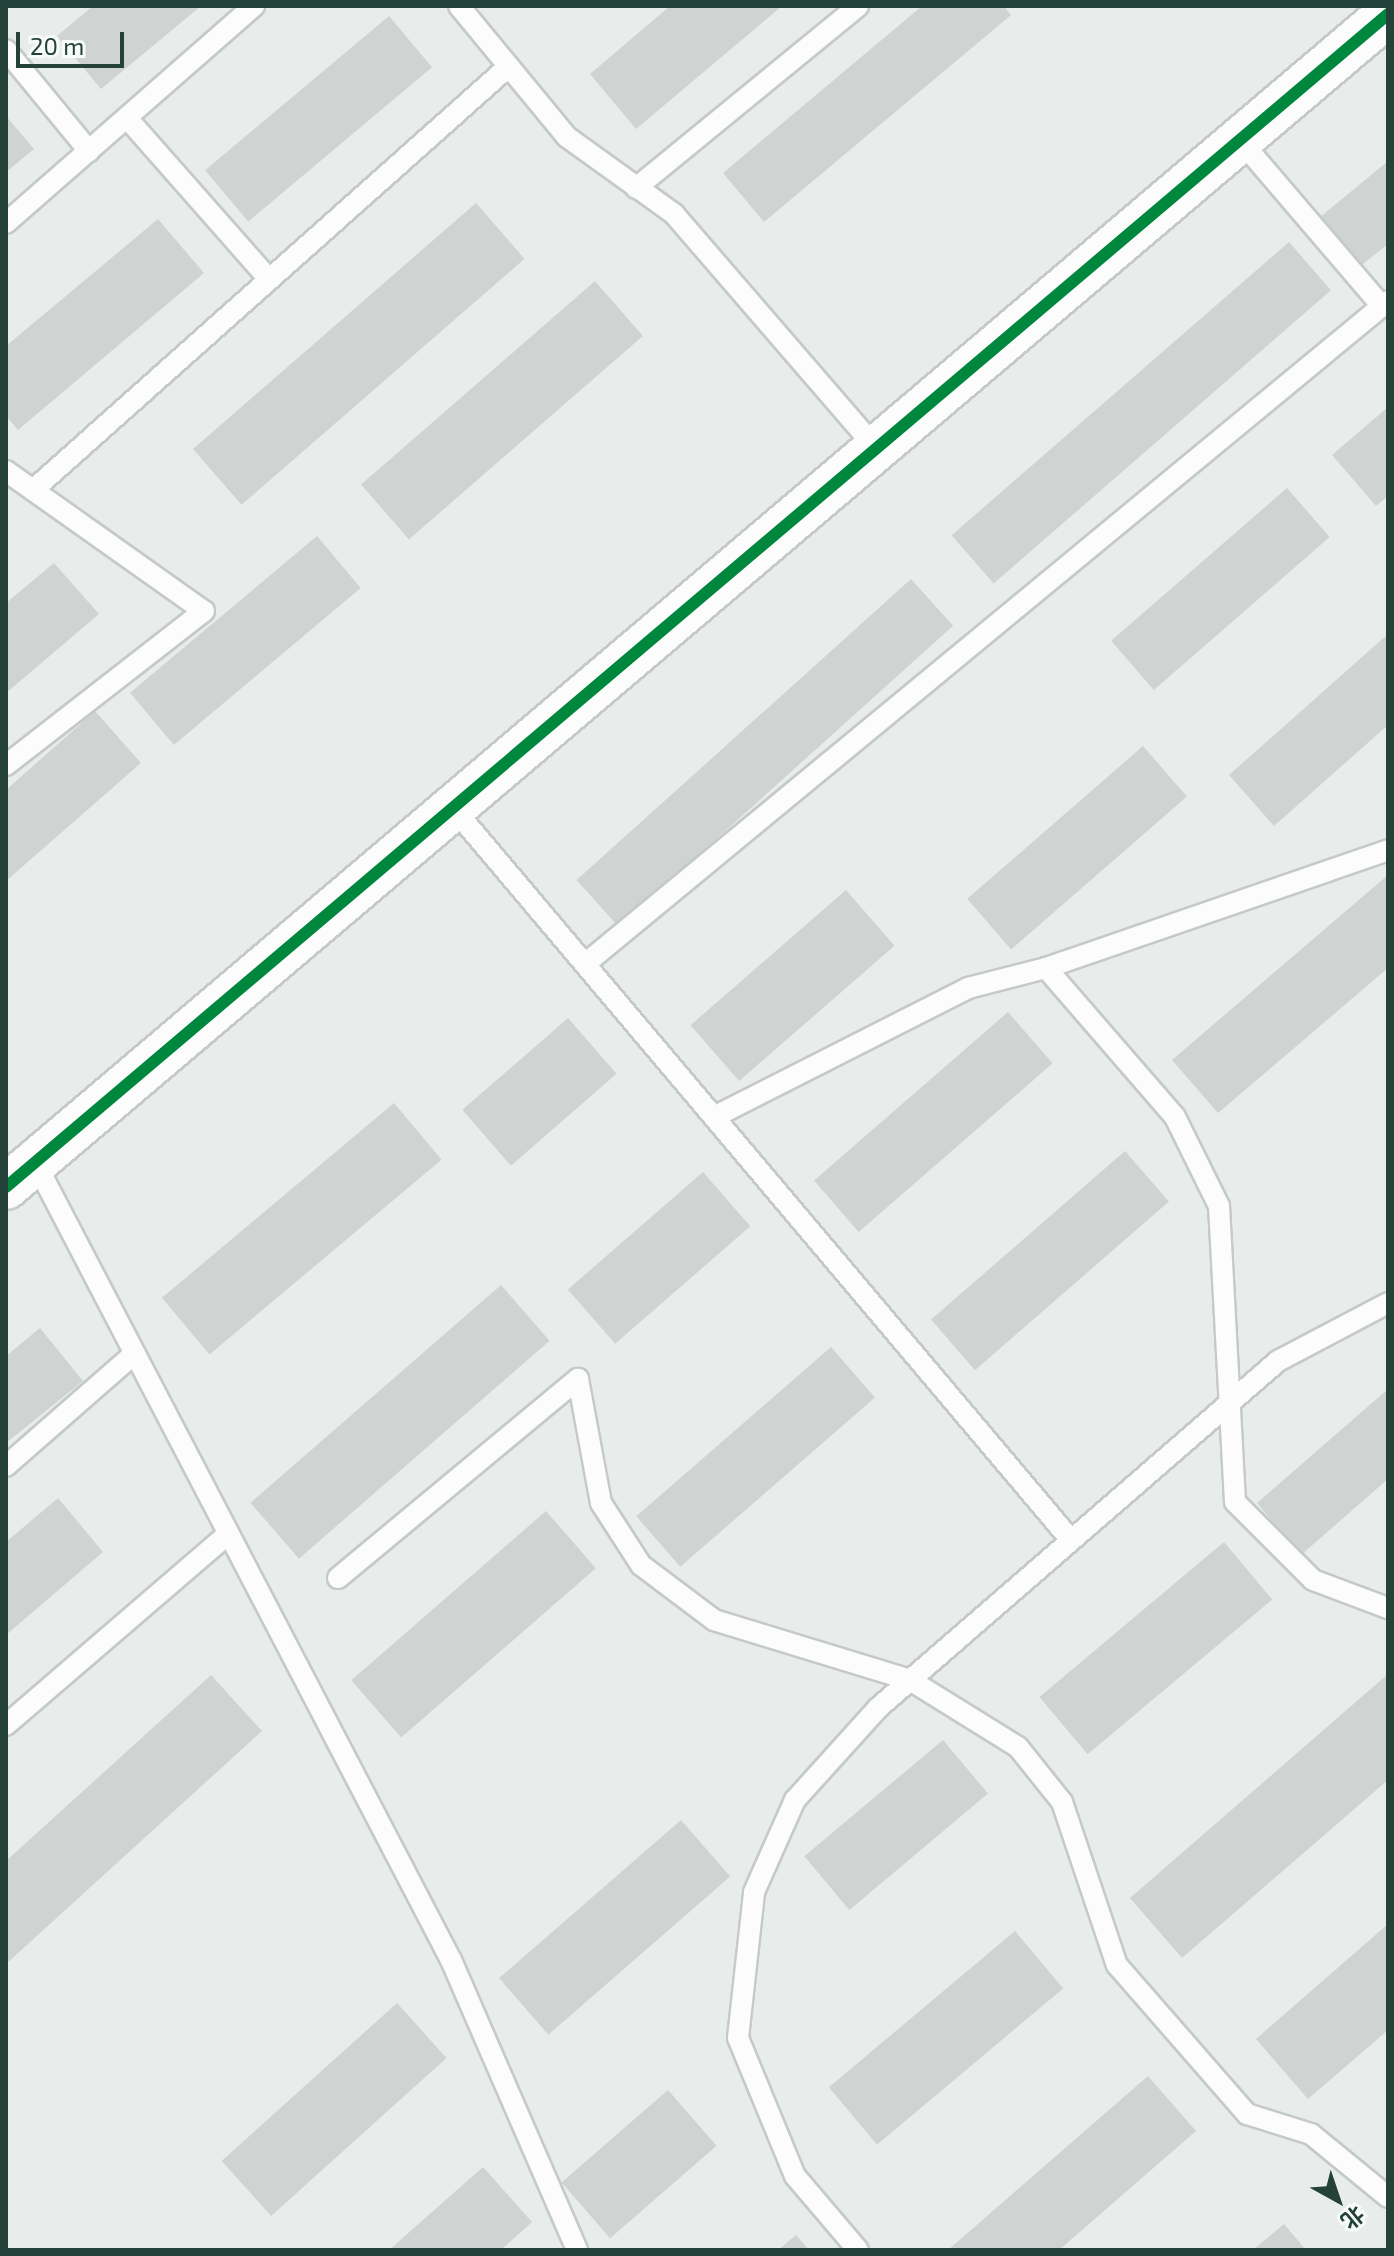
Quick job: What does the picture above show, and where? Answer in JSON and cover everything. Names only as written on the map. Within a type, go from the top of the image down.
[{"type":"street","points":[[21,1175],[1388,14]]},
{"type":"lane","points":[[6,223],[254,6]]},
{"type":"lane","points":[[459,6],[567,137],[674,214],[876,448]]},
{"type":"lane","points":[[636,188],[858,6]]},
{"type":"lane","points":[[6,50],[89,151]]},
{"type":"lane","points":[[33,490],[509,66]]},
{"type":"lane","points":[[127,118],[269,279]]},
{"type":"lane","points":[[585,964],[1385,304],[1240,140]]},
{"type":"lane","points":[[6,471],[204,611],[6,765]]},
{"type":"lane","points":[[453,808],[1071,1540]]},
{"type":"lane","points":[[714,1117],[968,988],[1046,968],[1388,850]]},
{"type":"lane","points":[[1046,968],[1175,1117],[1219,1206],[1235,1502],[1313,1580],[1388,1608]]},
{"type":"lane","points":[[21,1175],[133,1355],[451,1960],[577,2250]]},
{"type":"lane","points":[[858,2250],[795,2176],[738,2038],[754,1892],[795,1800],[910,1680],[1278,1361],[1388,1303]]},
{"type":"lane","points":[[6,1466],[133,1355]]},
{"type":"lane","points":[[338,1578],[578,1379],[601,1503],[641,1565],[714,1620],[910,1680],[1018,1747],[1062,1802],[1117,1965],[1247,2114],[1311,2134],[1388,2197]]},
{"type":"lane","points":[[6,1725],[226,1536]]},
{"type":"building","points":[[93,6],[201,6],[101,89],[57,36]]},
{"type":"building","points":[[670,6],[782,6],[636,129],[590,74]]},
{"type":"building","points":[[922,6],[1004,6],[1011,15],[764,222],[723,173]]},
{"type":"building","points":[[389,16],[432,67],[248,222],[205,170]]},
{"type":"building","points":[[6,116],[34,149],[6,172]]},
{"type":"building","points":[[1388,161],[1388,244],[1359,267],[1319,218]]},
{"type":"building","points":[[476,203],[525,259],[242,505],[193,449]]},
{"type":"building","points":[[158,219],[204,273],[18,430],[6,416],[6,346]]},
{"type":"building","points":[[1289,242],[1331,290],[994,584],[952,535]]},
{"type":"building","points":[[595,281],[643,336],[409,539],[361,484]]},
{"type":"building","points":[[1388,407],[1388,496],[1376,506],[1332,455]]},
{"type":"building","points":[[1287,488],[1330,537],[1154,690],[1111,641]]},
{"type":"building","points":[[317,536],[361,588],[174,745],[130,693]]},
{"type":"building","points":[[54,563],[99,614],[6,693],[6,603]]},
{"type":"building","points":[[911,579],[953,626],[619,927],[577,880]]},
{"type":"building","points":[[1388,634],[1388,725],[1274,826],[1229,775]]},
{"type":"building","points":[[95,711],[141,763],[6,881],[6,790]]},
{"type":"building","points":[[1143,746],[1187,797],[1011,949],[967,899]]},
{"type":"building","points":[[1388,875],[1388,968],[1218,1113],[1172,1060]]},
{"type":"building","points":[[846,890],[895,946],[739,1081],[691,1025]]},
{"type":"building","points":[[1008,1012],[1053,1063],[859,1232],[814,1181]]},
{"type":"building","points":[[568,1018],[617,1074],[511,1166],[462,1110]]},
{"type":"building","points":[[394,1103],[442,1160],[209,1354],[162,1298]]},
{"type":"building","points":[[1125,1151],[1169,1202],[975,1370],[931,1320]]},
{"type":"building","points":[[703,1172],[750,1226],[615,1344],[568,1289]]},
{"type":"building","points":[[501,1285],[550,1341],[299,1559],[250,1503]]},
{"type":"building","points":[[40,1328],[83,1381],[6,1443],[6,1356]]},
{"type":"building","points":[[831,1347],[875,1398],[680,1567],[636,1516]]},
{"type":"building","points":[[1388,1389],[1388,1479],[1301,1555],[1257,1503]]},
{"type":"building","points":[[58,1498],[103,1552],[6,1635],[6,1542]]},
{"type":"building","points":[[546,1511],[596,1568],[401,1738],[351,1680]]},
{"type":"building","points":[[1224,1542],[1272,1599],[1088,1754],[1039,1697]]},
{"type":"building","points":[[1388,1674],[1388,1780],[1182,1958],[1130,1898]]},
{"type":"building","points":[[211,1675],[262,1731],[6,1964],[6,1861]]},
{"type":"building","points":[[943,1740],[988,1794],[849,1910],[804,1856]]},
{"type":"building","points":[[681,1820],[730,1877],[548,2035],[499,1978]]},
{"type":"building","points":[[1388,1924],[1388,2030],[1308,2099],[1256,2039]]},
{"type":"building","points":[[1015,1931],[1063,1988],[877,2145],[829,2087]]},
{"type":"building","points":[[397,2003],[447,2058],[271,2216],[222,2161]]},
{"type":"building","points":[[1148,2076],[1196,2131],[1059,2250],[948,2250]]},
{"type":"building","points":[[668,2090],[717,2146],[610,2238],[562,2183]]},
{"type":"building","points":[[483,2167],[532,2222],[501,2250],[389,2250]]},
{"type":"building","points":[[1284,2224],[1306,2250],[1253,2250]]},
{"type":"building","points":[[796,2235],[809,2250],[778,2250]]},
{"type":"cycle path","points":[[6,1187],[1388,14]]}]
